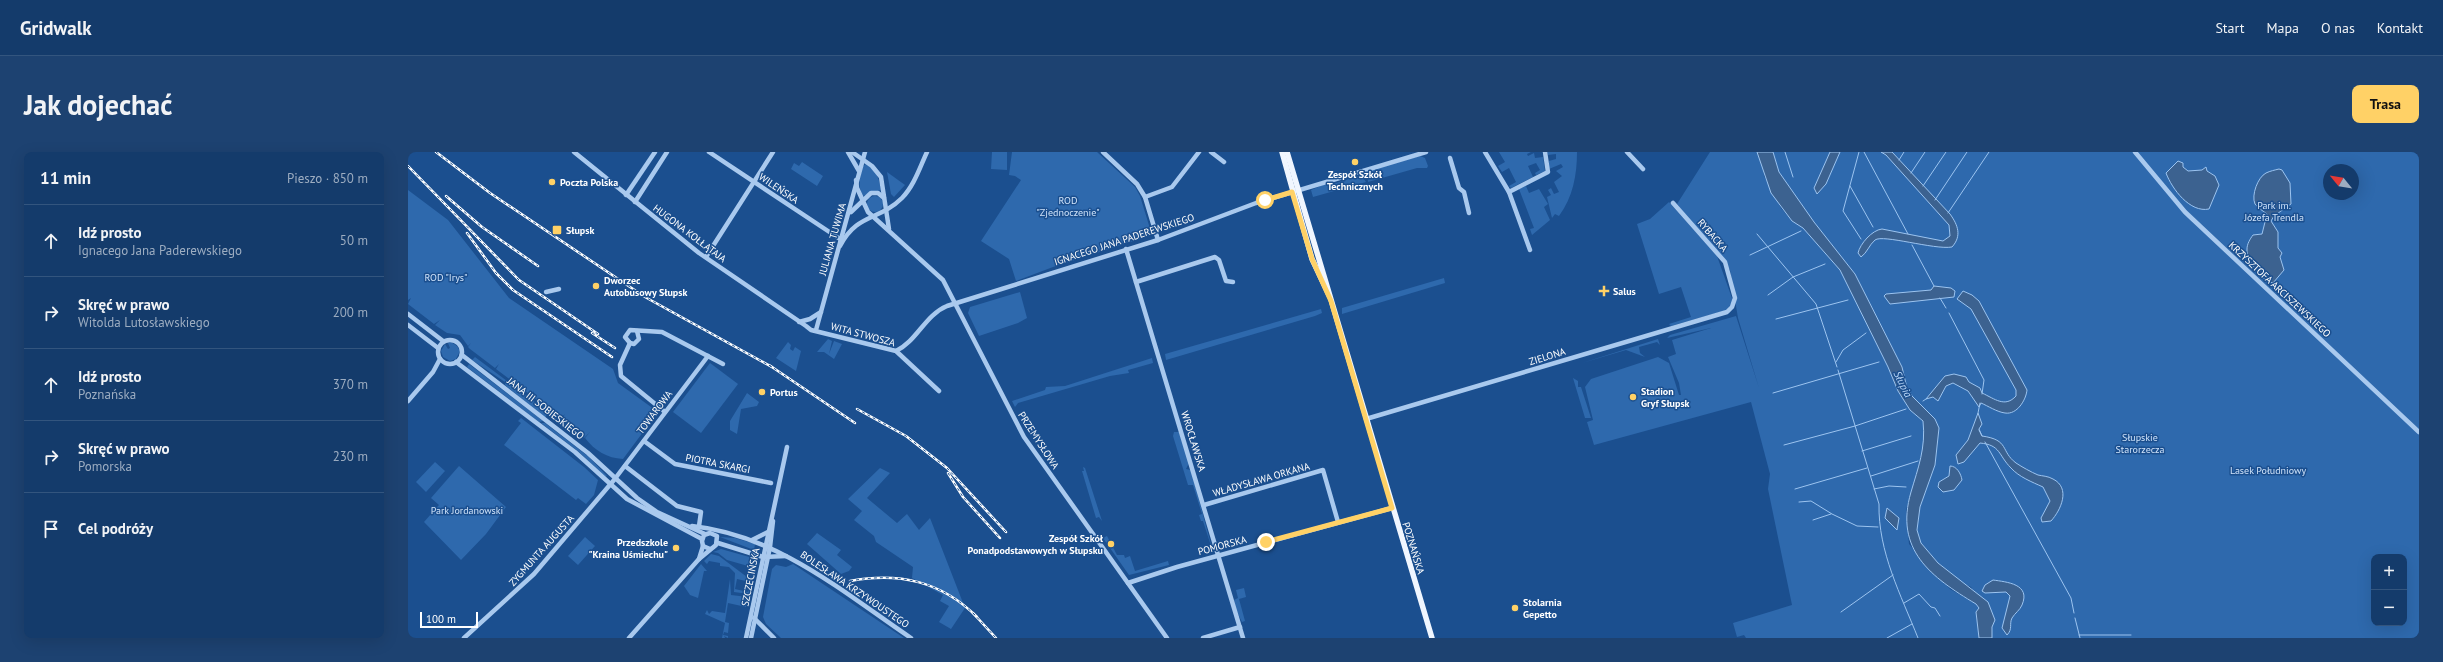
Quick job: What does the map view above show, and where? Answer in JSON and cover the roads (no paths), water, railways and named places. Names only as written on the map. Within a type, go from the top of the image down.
[{"type":"main road","points":[[1282,152],[1295,191]]},
{"type":"main road","points":[[1287,152],[1295,191]]},
{"type":"main road","name":"POZNAŃSKA","points":[[1295,191],[1329,285],[1331,301],[1432,638]]},
{"type":"street","name":"HUGONA KOŁŁĄTAJA","points":[[574,152],[626,195],[706,257],[799,322],[816,330]]},
{"type":"street","points":[[626,195],[655,152]]},
{"type":"street","points":[[635,202],[667,152]]},
{"type":"street","name":"WILEŃSKA","points":[[709,152],[840,239]]},
{"type":"street","points":[[706,257],[773,152]]},
{"type":"street","points":[[848,152],[859,171]]},
{"type":"street","points":[[852,152],[876,169],[881,177],[890,231]]},
{"type":"street","name":"JULIANA TUWIMA","points":[[816,330],[840,239],[849,215],[856,180],[865,152]]},
{"type":"street","points":[[838,250],[853,226],[886,210],[908,191],[927,152]]},
{"type":"street","points":[[1103,152],[1134,179],[1145,197],[1158,240]]},
{"type":"street","points":[[1145,197],[1172,187],[1199,152]]},
{"type":"street","points":[[1211,152],[1224,162]]},
{"type":"street","name":"IGNACEGO JANA PADEREWSKIEGO","points":[[896,351],[903,346],[937,311],[1126,249],[1158,240],[1295,191],[1426,152]]},
{"type":"street","points":[[1484,152],[1509,192],[1530,250]]},
{"type":"street","points":[[1509,192],[1548,172],[1545,152]]},
{"type":"street","points":[[1627,152],[1643,169]]},
{"type":"street","name":"KRZYSZTOFA ARCISZEWSKIEGO","points":[[2135,152],[2185,212],[2419,432]]},
{"type":"street","points":[[1450,158],[1469,213]]},
{"type":"street","points":[[856,180],[866,209],[874,216]]},
{"type":"street","points":[[849,215],[862,199],[873,192],[884,198]]},
{"type":"street","name":"RYBACKA","points":[[1673,203],[1725,262],[1735,298],[1732,307]]},
{"type":"street","name":"PRZEMYSŁOWA","points":[[874,216],[938,274],[956,304],[1024,437],[1167,638]]},
{"type":"street","name":"WROCŁAWSKA","points":[[1126,249],[1204,504],[1243,638]]},
{"type":"street","points":[[1136,282],[1215,257],[1218,259],[1226,281],[1233,282]]},
{"type":"street","points":[[546,292],[558,289]]},
{"type":"street","name":"ZIELONA","points":[[1366,419],[1722,314],[1732,307]]},
{"type":"street","points":[[799,322],[810,319],[821,312]]},
{"type":"street","points":[[408,314],[444,341]]},
{"type":"street","points":[[408,325],[438,348],[440,359],[433,372],[408,401]]},
{"type":"street","points":[[630,343],[625,338],[627,333],[631,330],[658,331],[723,364]]},
{"type":"street","name":"WITA STWOSZA","points":[[816,330],[896,351],[939,391]]},
{"type":"street","points":[[637,331],[640,336],[638,340],[630,343],[620,365],[621,376],[665,412]]},
{"type":"street","points":[[433,372],[446,363],[456,362],[462,355],[462,348],[458,342],[450,339],[444,341],[438,348]]},
{"type":"street","name":"JANA III SOBIESKIEGO","points":[[462,355],[588,453],[614,480],[657,512],[705,534]]},
{"type":"street","name":"TOWAROWA","points":[[614,480],[708,356]]},
{"type":"street","points":[[440,359],[446,363]]},
{"type":"street","name":"JANA III SOBIESKIEGO","points":[[456,362],[575,452],[610,485],[648,512],[685,528],[702,539]]},
{"type":"street","name":"PIOTRA SKARGI","points":[[644,441],[677,464],[771,483]]},
{"type":"street","name":"SZCZECIŃSKA","points":[[746,638],[763,557],[768,546],[787,447]]},
{"type":"street","points":[[625,466],[677,506],[701,512],[699,526]]},
{"type":"street","name":"WŁADYSŁAWA ORKANA","points":[[1204,504],[1323,470],[1338,522]]},
{"type":"street","points":[[610,485],[614,480]]},
{"type":"street","name":"ZYGMUNTA AUGUSTA","points":[[464,638],[530,579],[610,485]]},
{"type":"street","name":"POMORSKA","points":[[1128,583],[1136,578],[1392,508]]},
{"type":"street","name":"SZCZECIŃSKA","points":[[751,638],[768,557],[768,532],[773,520]]},
{"type":"street","name":"JANA III SOBIESKIEGO","points":[[688,525],[699,526],[732,534],[768,546]]},
{"type":"street","points":[[699,559],[704,546],[702,539],[705,534],[710,532],[716,536],[718,543]]},
{"type":"street","points":[[752,540],[768,532]]},
{"type":"street","name":"JANA III SOBIESKIEGO","points":[[716,536],[732,534]]},
{"type":"street","points":[[629,638],[699,559],[718,543]]},
{"type":"street","points":[[718,543],[763,557]]},
{"type":"street","points":[[704,546],[710,549]]},
{"type":"street","name":"BOLESŁAWA KRZYWOUSTEGO","points":[[768,546],[788,555],[911,638]]},
{"type":"street","name":"BOLESŁAWA KRZYWOUSTEGO","points":[[763,557],[788,555]]},
{"type":"street","points":[[751,616],[774,638]]},
{"type":"street","points":[[1203,638],[1240,627]]},
{"type":"water","name":"Słupia","points":[[1757,152],[1773,152],[1779,172],[1814,222],[1855,274],[1902,367],[1907,388],[1912,396],[1935,419],[1939,428],[1935,465],[1920,507],[1917,530],[1921,543],[1938,563],[1988,602],[1995,620],[1992,627],[1992,638],[1979,638],[1976,612],[1979,608],[1976,604],[1944,583],[1931,572],[1920,560],[1912,546],[1908,530],[1907,512],[1922,449],[1924,431],[1923,421],[1910,410],[1898,391],[1888,367],[1840,270],[1803,228],[1792,221],[1771,193]]},
{"type":"water","points":[[1830,152],[1840,152],[1826,184],[1817,194],[1814,188]]},
{"type":"water","points":[[1881,152],[1892,152],[1950,214],[1958,230],[1957,239],[1952,247],[1880,239],[1875,240],[1861,257],[1858,253],[1859,249],[1867,238],[1874,232],[1882,229],[1943,241],[1950,236],[1949,225],[1886,155]]},
{"type":"water","points":[[2178,161],[2183,163],[2183,167],[2188,171],[2202,170],[2206,167],[2207,171],[2215,176],[2219,185],[2209,209],[2202,209],[2189,204],[2173,186],[2166,173]]},
{"type":"water","points":[[2279,169],[2282,170],[2290,183],[2291,204],[2274,216],[2271,221],[2278,232],[2278,248],[2282,253],[2280,257],[2284,270],[2273,283],[2264,279],[2252,265],[2247,254],[2247,249],[2253,235],[2262,234],[2267,214],[2255,204],[2254,196],[2258,182],[2266,173]]},
{"type":"water","points":[[1934,286],[1951,288],[1955,291],[1954,297],[1890,304],[1884,296],[1886,294],[1931,290]]},
{"type":"water","points":[[1963,291],[1972,295],[1979,301],[2027,390],[2023,402],[2013,412],[2005,413],[1981,403],[1979,407],[1968,391],[1953,383],[1946,386],[1938,401],[1933,397],[1926,399],[1945,376],[1954,374],[1966,377],[1969,382],[1980,388],[1982,393],[1996,400],[2004,402],[2012,400],[2016,396],[2016,390],[1971,309],[1957,299]]},
{"type":"water","points":[[1978,413],[1982,424],[1979,429],[1982,436],[1997,440],[2004,446],[2011,459],[2016,463],[2038,475],[2051,478],[2062,488],[2063,493],[2061,505],[2051,521],[2042,522],[2041,518],[2050,501],[2043,487],[2026,479],[2014,471],[1996,448],[1980,443],[1964,462],[1958,464],[1956,455],[1968,440]]},
{"type":"water","points":[[1950,466],[1955,467],[1961,475],[1962,480],[1954,490],[1943,492],[1938,487],[1939,482],[1949,476]]},
{"type":"water","points":[[1887,508],[1899,518],[1897,530],[1885,518]]},
{"type":"water","points":[[1993,580],[2016,585],[2023,593],[2024,598],[2022,605],[2012,618],[2010,631],[2007,635],[2002,628],[2010,596],[2006,592],[1985,593],[1982,591],[1985,585]]},
{"type":"waterway","points":[[1785,152],[1793,177]]},
{"type":"waterway","points":[[1859,152],[1843,211],[1861,239]]},
{"type":"waterway","points":[[1864,152],[1908,234]]},
{"type":"waterway","points":[[1899,160],[1904,152]]},
{"type":"waterway","points":[[1911,173],[1925,152]]},
{"type":"waterway","points":[[1923,186],[1946,152]]},
{"type":"waterway","points":[[1935,200],[1967,152]]},
{"type":"waterway","points":[[1948,213],[1989,152]]},
{"type":"waterway","points":[[1850,186],[1873,227]]},
{"type":"waterway","points":[[1750,255],[1801,231]]},
{"type":"waterway","points":[[1757,234],[1816,304],[1837,367]]},
{"type":"waterway","points":[[1912,245],[1934,286]]},
{"type":"waterway","points":[[1768,295],[1793,277],[1825,264]]},
{"type":"waterway","points":[[1940,298],[1946,308]]},
{"type":"waterway","points":[[1776,319],[1848,300]]},
{"type":"waterway","points":[[1949,313],[1984,380],[1982,394]]},
{"type":"waterway","points":[[1836,362],[1843,350],[1866,333]]},
{"type":"waterway","points":[[1773,393],[1879,362]]},
{"type":"waterway","points":[[1838,370],[1879,504],[1882,539],[1886,556],[1918,638]]},
{"type":"waterway","points":[[1978,413],[1980,403]]},
{"type":"waterway","points":[[1784,445],[1855,426],[1906,409]]},
{"type":"waterway","points":[[1979,430],[1982,436]]},
{"type":"waterway","points":[[1862,451],[1911,436]]},
{"type":"waterway","points":[[1985,442],[2071,598],[2074,613]]},
{"type":"waterway","points":[[1871,476],[1918,461]]},
{"type":"waterway","points":[[1795,489],[1867,468]]},
{"type":"waterway","points":[[1874,489],[1889,486],[1906,487]]},
{"type":"waterway","points":[[1799,502],[1811,501],[1832,514],[1857,526],[1878,527]]},
{"type":"waterway","points":[[1813,520],[1831,514]]},
{"type":"waterway","points":[[1841,612],[1893,575]]},
{"type":"waterway","points":[[1904,603],[1919,594],[1931,607],[1935,608],[1940,616]]},
{"type":"waterway","points":[[2075,618],[2080,638]]},
{"type":"waterway","points":[[1887,638],[1912,624]]},
{"type":"waterway","points":[[2079,635],[2131,635]]},
{"type":"railway","points":[[436,152],[490,193],[645,297],[772,367]]},
{"type":"railway","points":[[408,166],[519,280],[598,334]]},
{"type":"railway","points":[[446,196],[482,227],[538,266]]},
{"type":"railway","points":[[467,233],[496,273],[513,290],[612,357]]},
{"type":"railway","points":[[592,333],[615,348]]},
{"type":"railway","points":[[769,365],[855,423]]},
{"type":"railway","points":[[857,409],[906,436],[947,468],[1006,532]]},
{"type":"railway","points":[[948,473],[963,497],[1000,538]]},
{"type":"railway","points":[[850,581],[868,578],[885,578],[918,582],[934,587],[949,595],[977,617]]},
{"type":"railway","points":[[973,613],[996,638]]},
{"type":"place","name":"Zespół Szkół Technicznych","points":[[1355,162]]},
{"type":"place","name":"Poczta Polska","points":[[552,182]]},
{"type":"place","name":"Słupsk","points":[[557,230]]},
{"type":"place","name":"Dworzec Autobusowy Słupsk","points":[[596,286]]},
{"type":"place","name":"Salus","points":[[1604,291]]},
{"type":"place","name":"Portus","points":[[762,392]]},
{"type":"place","name":"Stadion Gryf Słupsk","points":[[1633,397]]},
{"type":"place","name":"Zespół Szkół Ponadpodstawowych w Słupsku","points":[[1111,544]]},
{"type":"place","name":"Przedszkole \"Kraina Uśmiechu\"","points":[[676,548]]},
{"type":"place","name":"Stolarnia Gepetto","points":[[1515,608]]},
{"type":"park label","name":"ROD \"Zjednoczenie\"","points":[[1068,206]]},
{"type":"park label","name":"Park im. Józefa Trendla","points":[[2274,210]]},
{"type":"park label","name":"ROD \"Irys\"","points":[[446,277]]},
{"type":"park label","name":"Słupskie Starorzecza","points":[[2140,442]]},
{"type":"park label","name":"Lasek Południowy","points":[[2268,470]]},
{"type":"park label","name":"Park Jordanowski","points":[[467,510]]}]
